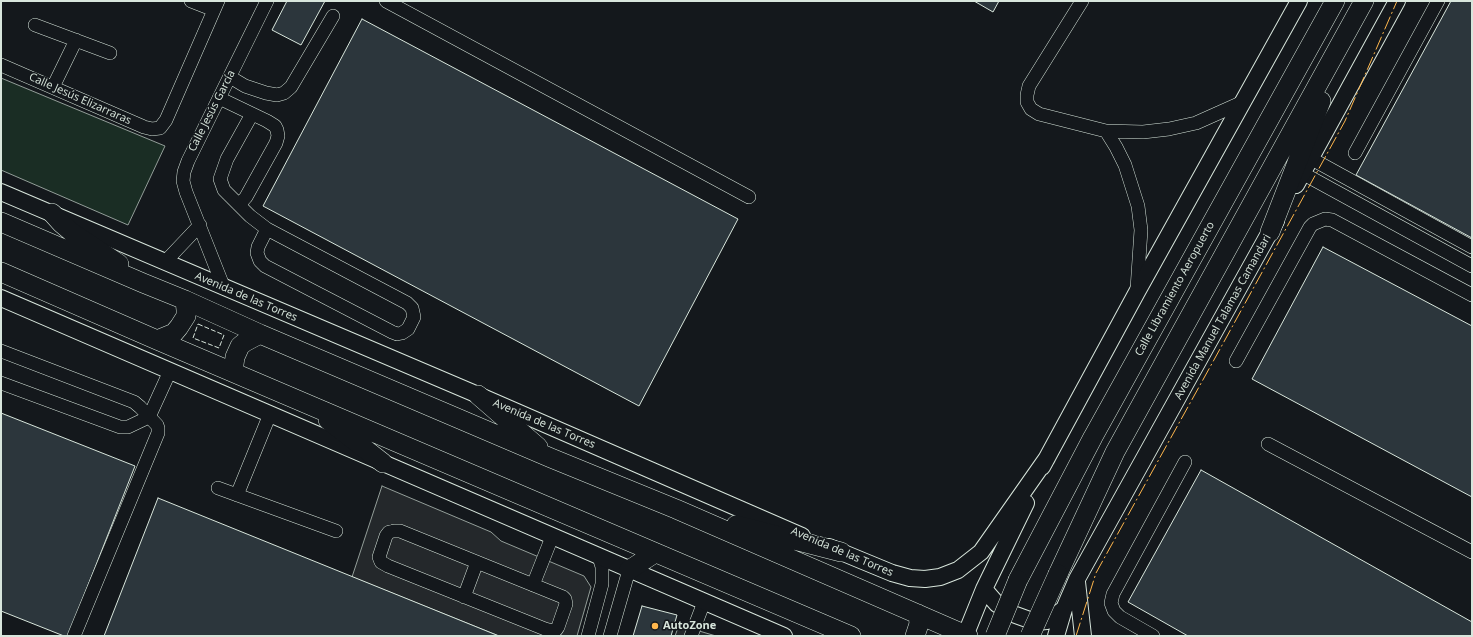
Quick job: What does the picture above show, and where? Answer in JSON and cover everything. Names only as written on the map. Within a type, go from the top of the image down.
[{"type":"highway","name":"Calle Libramiento Aeropuerto","points":[[995,636],[1018,580],[1093,437],[1335,1]]},
{"type":"highway","points":[[1030,636],[1115,452],[1364,1]]},
{"type":"highway","points":[[1270,232],[1346,35]]},
{"type":"highway","points":[[52,213],[74,234],[103,253],[143,283]]},
{"type":"highway","points":[[1,222],[551,458],[676,509],[966,636]]},
{"type":"highway","points":[[1,272],[851,636]]},
{"type":"highway","points":[[157,340],[174,333],[179,327],[186,316],[185,300]]},
{"type":"highway","points":[[233,372],[235,357],[240,346],[260,334]]},
{"type":"highway","points":[[478,395],[551,458]]},
{"type":"highway","points":[[307,403],[383,463]]},
{"type":"highway","points":[[676,509],[841,552]]},
{"type":"highway","points":[[629,570],[655,553]]},
{"type":"highway","points":[[915,636],[919,624],[918,614]]},
{"type":"main road","points":[[966,636],[984,589],[1047,458],[1137,292],[1299,1]]},
{"type":"main road","name":"Avenida Manuel Talamas Camandari","points":[[1056,636],[1064,608],[1077,579],[1397,1]]},
{"type":"main road","name":"Avenida de las Torres","points":[[1,192],[478,395],[841,552],[892,573],[910,578],[925,579],[940,577],[958,570],[981,552],[1047,458]]},
{"type":"main road","points":[[1,298],[784,636]]},
{"type":"main road","points":[[1077,579],[1080,615],[1084,636]]},
{"type":"main road","points":[[984,589],[997,604],[1013,614],[1035,622],[1047,621],[1064,608]]},
{"type":"street","points":[[191,1],[216,6]]},
{"type":"street","name":"Calle Jesús García","points":[[224,288],[186,192],[183,181],[184,172],[188,161],[267,1]]},
{"type":"street","points":[[386,1],[749,197]]},
{"type":"street","points":[[1082,1],[1029,86],[1027,102],[1031,109],[1039,114],[1106,130],[1143,132],[1176,128],[1196,123],[1243,102]]},
{"type":"street","points":[[1355,153],[1438,1]]},
{"type":"street","name":"Calle Jesús Elizarraras","points":[[1,65],[144,127],[152,129],[160,128],[166,120],[216,6]]},
{"type":"street","points":[[230,77],[245,86],[266,94],[277,95],[284,93],[291,87],[333,16]]},
{"type":"street","points":[[35,25],[110,53]]},
{"type":"street","points":[[53,87],[76,40]]},
{"type":"street","points":[[219,98],[275,126],[277,130],[278,136],[276,142],[239,205]]},
{"type":"street","points":[[252,114],[228,159],[220,179],[224,190],[250,216],[267,229],[407,303],[412,308],[414,317],[408,329],[397,334],[392,332],[266,266],[260,261],[257,253],[258,247],[267,229]]},
{"type":"street","points":[[1106,130],[1126,165],[1138,206],[1141,230],[1137,292]]},
{"type":"street","points":[[1310,158],[1472,247]]},
{"type":"street","points":[[1302,173],[1472,266]]},
{"type":"street","points":[[1236,360],[1310,227],[1313,224],[1325,219],[1332,220],[1472,295]]},
{"type":"street","points":[[165,262],[200,225]]},
{"type":"street","points":[[1,351],[134,402],[140,406],[157,425],[158,433],[74,636]]},
{"type":"street","points":[[1,383],[120,426],[128,427],[149,417],[170,371]]},
{"type":"street","points":[[237,495],[270,414]]},
{"type":"street","points":[[1268,444],[1472,552]]},
{"type":"street","points":[[1154,636],[1120,617],[1114,611],[1111,603],[1113,594],[1185,462]]},
{"type":"street","points":[[218,488],[336,531]]},
{"type":"street","points":[[400,531],[533,585],[558,594],[565,599],[566,604],[564,611],[556,630],[553,631],[545,628],[388,566],[381,562],[379,557],[383,543],[389,532],[400,531]]},
{"type":"street","points":[[533,585],[552,537]]},
{"type":"street","points":[[588,636],[602,584],[602,567],[600,557]]},
{"type":"street","points":[[464,597],[477,562]]},
{"type":"street","points":[[610,636],[629,570]]},
{"type":"street","points":[[691,636],[704,602]]},
{"type":"green space","points":[[1,78],[165,146],[128,225],[1,170]]},
{"type":"shaded area","points":[[382,486],[491,532],[501,541],[584,576],[591,587],[577,636],[499,636],[352,577]]},
{"type":"shaded area","points":[[679,625],[716,636],[675,636]]},
{"type":"building","points":[[287,1],[325,1],[301,45],[272,30]]},
{"type":"building","points":[[974,1],[999,1],[993,12]]},
{"type":"building","points":[[1451,1],[1472,1],[1472,238],[1356,175]]},
{"type":"building","points":[[362,19],[738,219],[639,406],[263,206]]},
{"type":"building","points":[[1323,247],[1472,326],[1472,497],[1252,379]]},
{"type":"building","points":[[1,413],[135,466],[68,636],[64,636],[1,611]]},
{"type":"building","points":[[1201,470],[1472,622],[1472,636],[1188,636],[1128,602]]},
{"type":"building","points":[[158,498],[499,636],[104,636]]},
{"type":"building","name":"AutoZone","points":[[642,606],[677,615],[671,636],[633,636]]},
{"type":"fence","points":[[198,324],[224,335],[219,348],[193,338],[198,324]]},
{"type":"power","points":[[1076,636],[1096,573],[1345,121],[1397,1]]},
{"type":"place","name":"AutoZone","points":[[655,626]]}]
